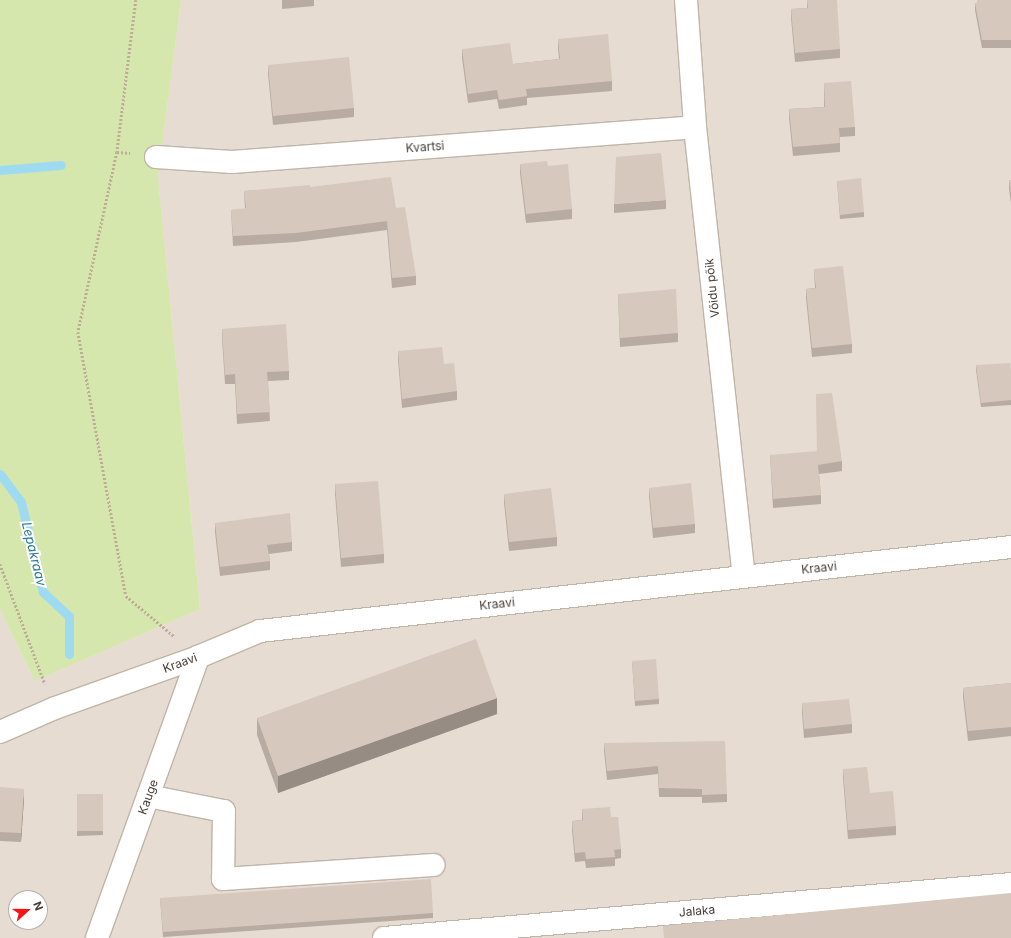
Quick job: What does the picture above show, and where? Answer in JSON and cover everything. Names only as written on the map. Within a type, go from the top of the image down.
[{"type":"street","name":"Võidu põik","points":[[686,0],[695,127],[744,576]]},
{"type":"street","name":"Kvartsi","points":[[156,157],[232,162],[695,127]]},
{"type":"street","name":"Kraavi","points":[[0,732],[55,708],[198,656],[260,630],[1011,547]]},
{"type":"street","name":"Kauge","points":[[97,938],[198,656]]},
{"type":"street","points":[[148,796],[224,811],[223,879],[434,865]]},
{"type":"street","name":"Jalaka","points":[[384,938],[1011,884]]},
{"type":"path","points":[[136,0],[117,152],[78,332],[126,596],[198,656]]},
{"type":"path","points":[[0,564],[55,708]]},
{"type":"shaded area","points":[[181,0],[1011,0],[1011,938],[0,938],[0,609],[35,681],[200,609],[158,177]]},
{"type":"green space","points":[[0,0],[181,0],[158,177],[200,609],[35,681],[0,609]]},
{"type":"building","points":[[807,0],[837,0],[840,49],[795,53],[791,9],[808,8]]},
{"type":"building","points":[[977,0],[1011,0],[1011,40],[982,40],[975,3],[977,3]]},
{"type":"building","points":[[608,34],[612,81],[526,89],[527,96],[499,100],[497,90],[468,94],[462,49],[510,43],[513,64],[560,59],[558,39]]},
{"type":"building","points":[[349,57],[354,108],[273,116],[268,65]]},
{"type":"building","points":[[851,81],[855,127],[839,128],[840,143],[793,147],[789,109],[825,107],[824,83]]},
{"type":"building","points":[[661,153],[666,200],[614,204],[616,157]]},
{"type":"building","points":[[547,161],[548,166],[568,164],[572,209],[526,214],[520,164]]},
{"type":"building","points":[[391,177],[396,208],[405,207],[416,276],[392,278],[387,221],[296,233],[233,236],[231,210],[246,208],[244,191],[310,185],[310,187]]},
{"type":"building","points":[[861,178],[864,212],[840,215],[837,181]]},
{"type":"building","points":[[1009,180],[1011,180],[1011,194]]},
{"type":"building","points":[[843,266],[852,344],[812,348],[806,289],[816,288],[814,269]]},
{"type":"building","points":[[676,289],[678,333],[620,338],[618,294]]},
{"type":"building","points":[[286,324],[289,371],[267,372],[270,412],[237,414],[235,374],[225,375],[222,329]]},
{"type":"building","points":[[442,347],[444,364],[454,363],[457,391],[402,399],[398,351]]},
{"type":"building","points":[[1010,363],[1011,400],[981,403],[976,365]]},
{"type":"building","points":[[832,393],[842,461],[818,465],[821,495],[773,499],[770,455],[817,451],[816,394]]},
{"type":"building","points":[[378,481],[384,554],[341,558],[335,484]]},
{"type":"building","points":[[691,483],[695,524],[653,528],[649,488]]},
{"type":"building","points":[[551,488],[557,537],[509,542],[504,494]]},
{"type":"building","points":[[290,513],[292,542],[267,545],[270,561],[220,567],[215,523]]},
{"type":"building","points":[[476,639],[497,698],[278,776],[257,718]]},
{"type":"building","points":[[656,659],[659,699],[635,701],[632,661]]},
{"type":"building","points":[[1011,683],[1011,727],[968,731],[963,688]]},
{"type":"building","points":[[849,699],[852,724],[804,729],[802,703]]},
{"type":"building","points":[[725,741],[727,794],[702,795],[702,789],[659,788],[658,766],[607,771],[604,743]]},
{"type":"building","points":[[867,767],[870,793],[893,791],[896,826],[848,830],[843,769]]},
{"type":"building","points":[[0,787],[24,789],[21,833],[0,832]]},
{"type":"building","points":[[77,794],[103,794],[103,831],[77,831]]},
{"type":"building","points":[[610,807],[611,817],[618,817],[621,849],[614,850],[615,857],[586,859],[585,852],[575,853],[572,821],[583,820],[582,809]]},
{"type":"building","points":[[431,879],[433,913],[163,932],[160,898]]},
{"type":"building","points":[[1011,893],[1011,938],[664,938],[663,926]]},
{"type":"waterway","points":[[0,170],[61,165]]},
{"type":"waterway","name":"Lepakraav","points":[[0,474],[21,502],[43,592],[69,616],[69,654]]}]
